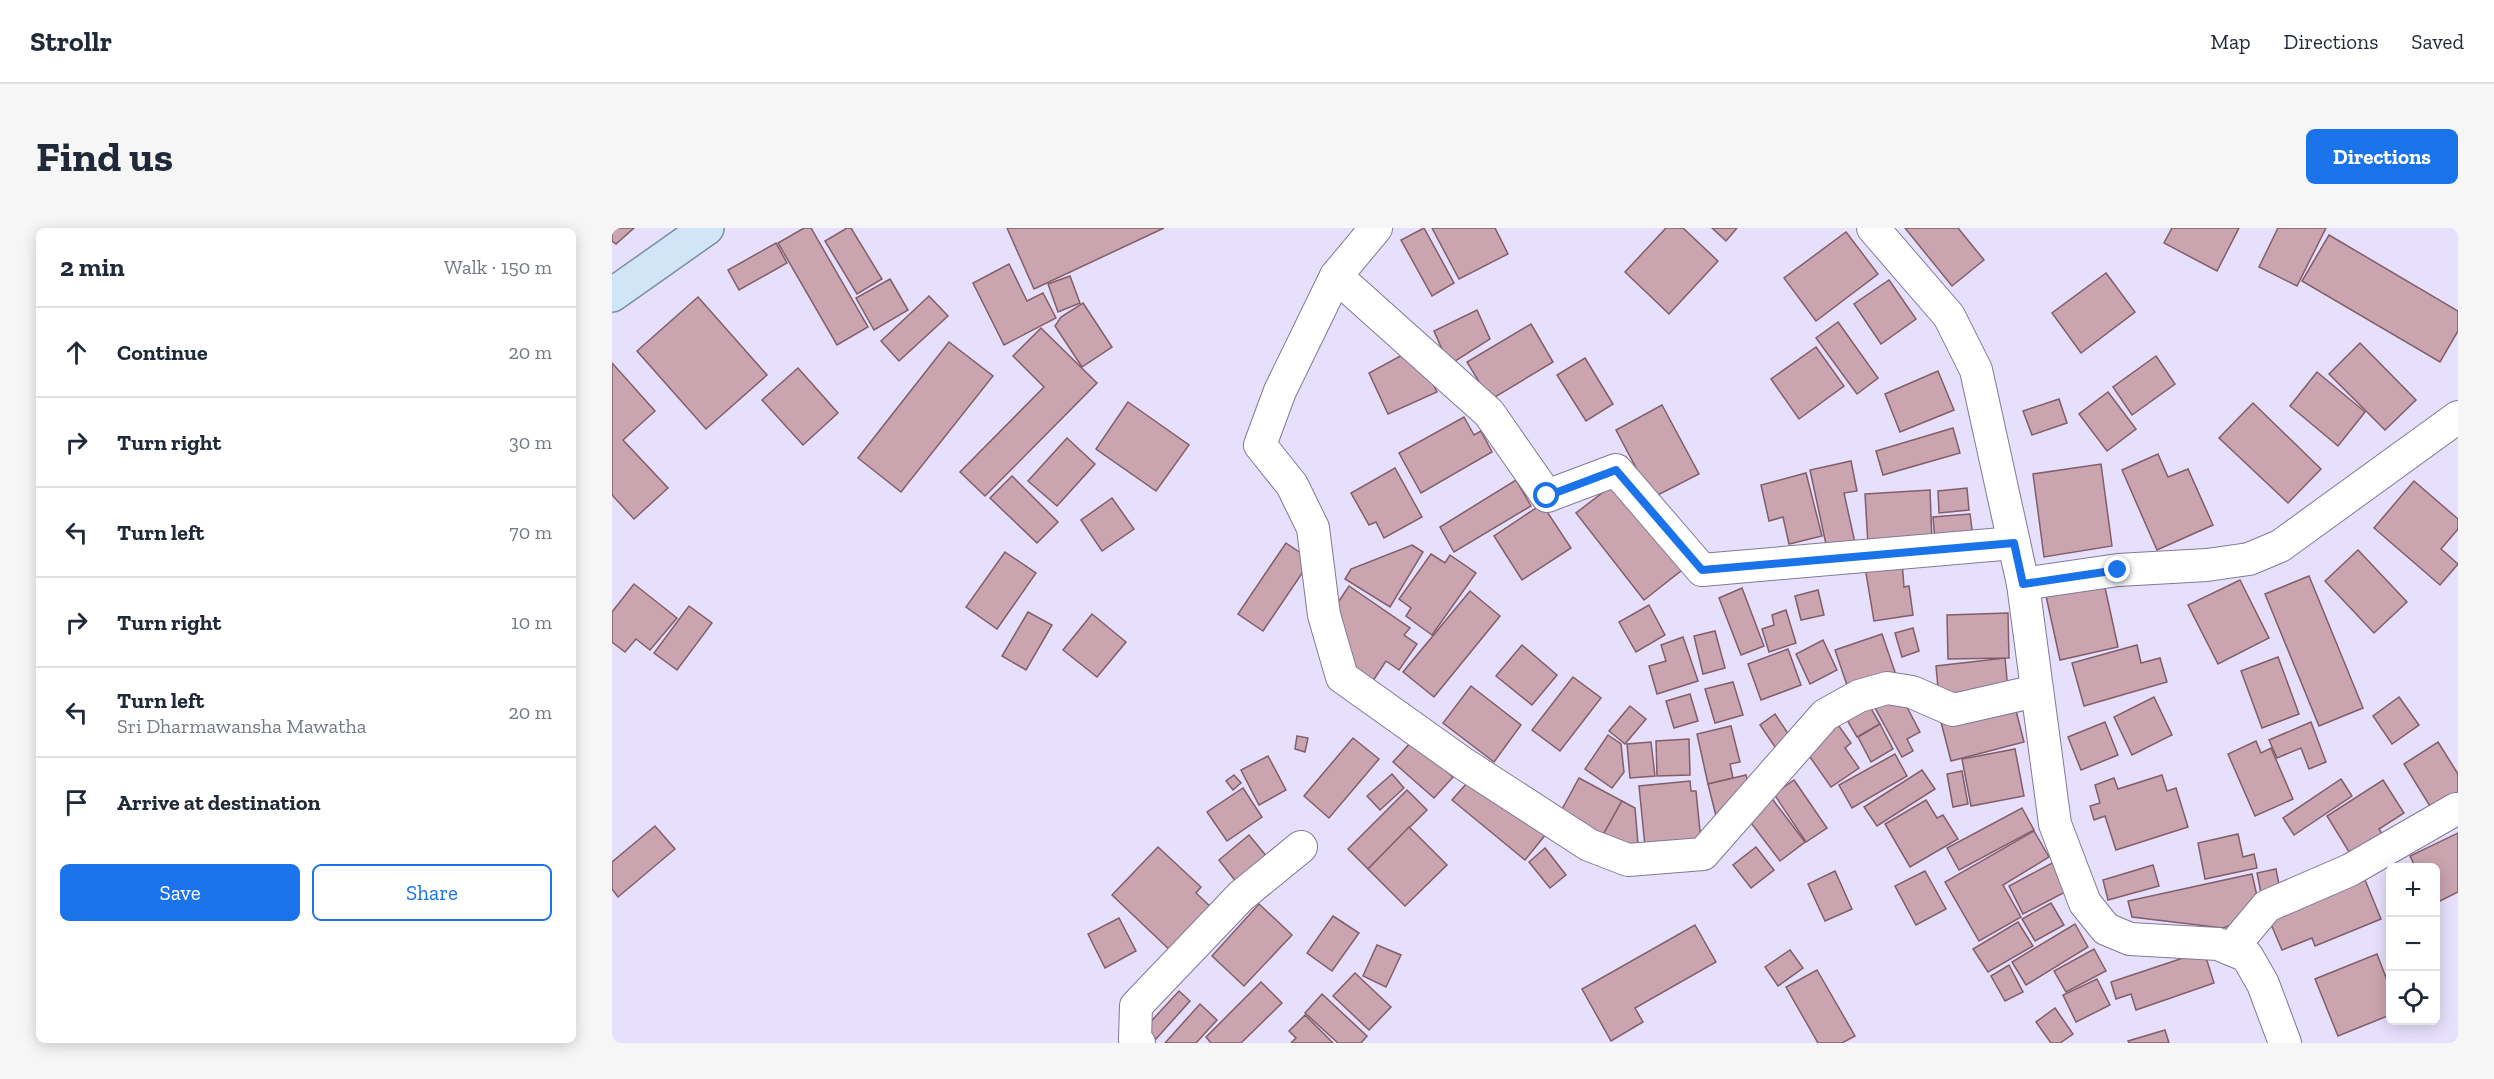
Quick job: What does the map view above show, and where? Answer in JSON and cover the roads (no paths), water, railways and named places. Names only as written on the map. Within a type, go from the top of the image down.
[{"type":"main road","points":[[612,295],[707,228]]},
{"type":"street","points":[[1376,228],[1336,276],[1280,391],[1260,445],[1292,485],[1313,528],[1324,615],[1342,677],[1464,764],[1589,845],[1628,860],[1703,854],[1824,715],[1859,696],[1887,688],[1912,692],[1953,710],[2036,691]]},
{"type":"street","points":[[1873,228],[1949,316],[1976,369],[2023,584],[2055,824],[2085,903],[2106,929],[2130,939],[2218,944],[2247,956],[2263,984],[2285,1043]]},
{"type":"street","points":[[1336,276],[1489,413],[1547,496],[1616,470],[1702,570],[2014,543]]},
{"type":"street","points":[[2023,584],[2118,570],[2207,565],[2249,559],[2280,546],[2458,417]]},
{"type":"street","points":[[2231,949],[2267,906],[2350,870],[2456,809]]},
{"type":"street","points":[[1139,1043],[1135,1039],[1136,1006],[1241,896],[1301,847]]}]
